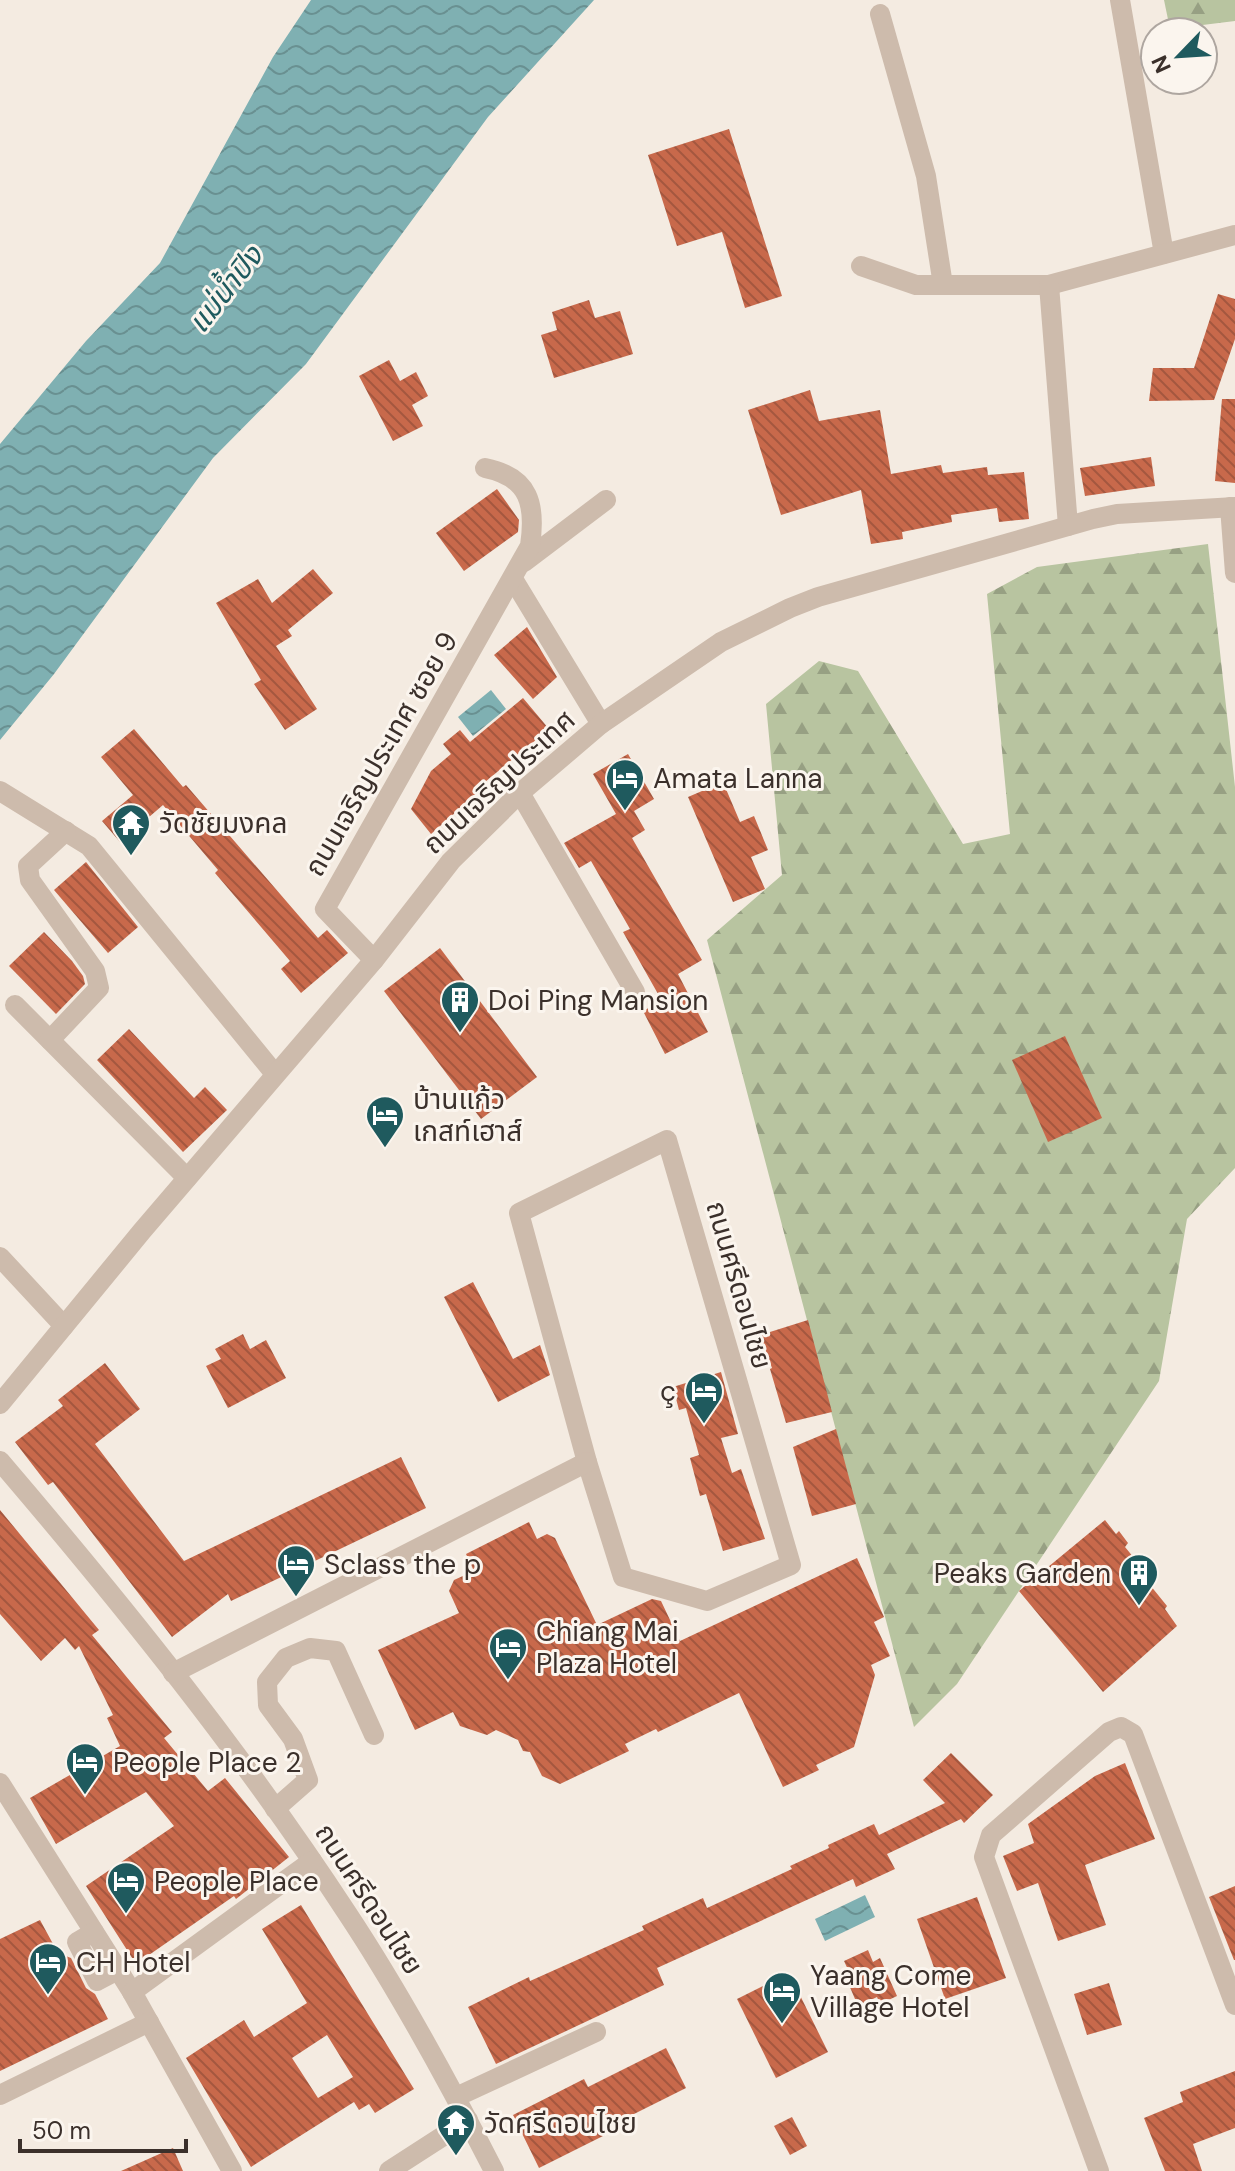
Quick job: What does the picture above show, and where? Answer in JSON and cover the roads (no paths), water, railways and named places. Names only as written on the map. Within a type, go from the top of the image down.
[{"type":"street","points":[[1120,0],[1164,254]]},
{"type":"street","points":[[880,14],[926,176],[943,285]]},
{"type":"street","points":[[861,266],[916,285],[1049,285],[1235,235]]},
{"type":"street","points":[[1049,285],[1068,526]]},
{"type":"street","points":[[485,468],[503,472],[525,491],[531,503],[534,518],[530,546],[517,572]]},
{"type":"street","points":[[517,572],[606,500]]},
{"type":"street","points":[[1232,507],[1235,573]]},
{"type":"street","name":"ถนนเจริญประเทศ","points":[[0,1404],[187,1178],[374,960],[451,861],[520,793],[601,724],[721,642],[818,597],[1117,514],[1232,507]]},
{"type":"street","points":[[517,572],[601,724]]},
{"type":"street","name":"ถนนเจริญประเทศ ซอย 9","points":[[374,960],[325,909],[517,572]]},
{"type":"street","points":[[0,791],[89,846],[275,1074]]},
{"type":"street","points":[[520,793],[635,992]]},
{"type":"street","points":[[50,1040],[99,988],[95,971],[28,873],[28,866],[66,831]]},
{"type":"street","points":[[15,1005],[187,1178]]},
{"type":"street","name":"ถนนศรีดอนไชย","points":[[667,1140],[791,1565],[707,1601],[623,1577],[587,1462],[519,1213],[667,1140]]},
{"type":"street","points":[[0,1257],[64,1326]]},
{"type":"street","name":"ถนนศรีดอนไชย","points":[[0,1461],[7,1477],[173,1673],[312,1861],[393,1985],[494,2171]]},
{"type":"street","points":[[173,1673],[587,1462]]},
{"type":"street","points":[[275,1809],[308,1780],[293,1739],[268,1705],[267,1682],[286,1658],[310,1648],[336,1651],[374,1735]]},
{"type":"street","points":[[1099,2171],[984,1857],[991,1835],[1109,1732],[1121,1727],[1133,1734],[1235,2005]]},
{"type":"street","points":[[0,1783],[132,1992],[232,2171]]},
{"type":"street","points":[[132,1992],[312,1861]]},
{"type":"street","points":[[0,2095],[149,2022]]},
{"type":"street","points":[[456,2097],[596,2032]]},
{"type":"street","points":[[389,2171],[468,2120]]},
{"type":"water","name":"แม่น้ำปิง","points":[[311,0],[594,0],[488,117],[306,364],[213,458],[54,674],[0,740],[0,444],[86,341],[160,263],[273,57]]},
{"type":"water","points":[[491,690],[506,709],[473,736],[458,717]]},
{"type":"water","points":[[865,1895],[875,1917],[825,1941],[815,1919]]},
{"type":"place","name":"Amata Lanna","points":[[625,812]]},
{"type":"place","name":"วัดชัยมงคล","points":[[131,857]]},
{"type":"place","name":"Doi Ping Mansion","points":[[460,1034]]},
{"type":"place","name":"บ้านแก้ว เกสท์เฮาส์","points":[[385,1149]]},
{"type":"place","name":"ç","points":[[704,1425]]},
{"type":"place","name":"Sclass the p","points":[[296,1598]]},
{"type":"place","name":"Peaks Garden","points":[[1139,1607]]},
{"type":"place","name":"Chiang Mai Plaza Hotel","points":[[508,1681]]},
{"type":"place","name":"People Place 2","points":[[85,1796]]},
{"type":"place","name":"People Place","points":[[126,1915]]},
{"type":"place","name":"CH Hotel","points":[[48,1996]]},
{"type":"place","name":"Yaang Come Village Hotel","points":[[782,2025]]},
{"type":"place","name":"วัดศรีดอนไชย","points":[[456,2157]]}]
